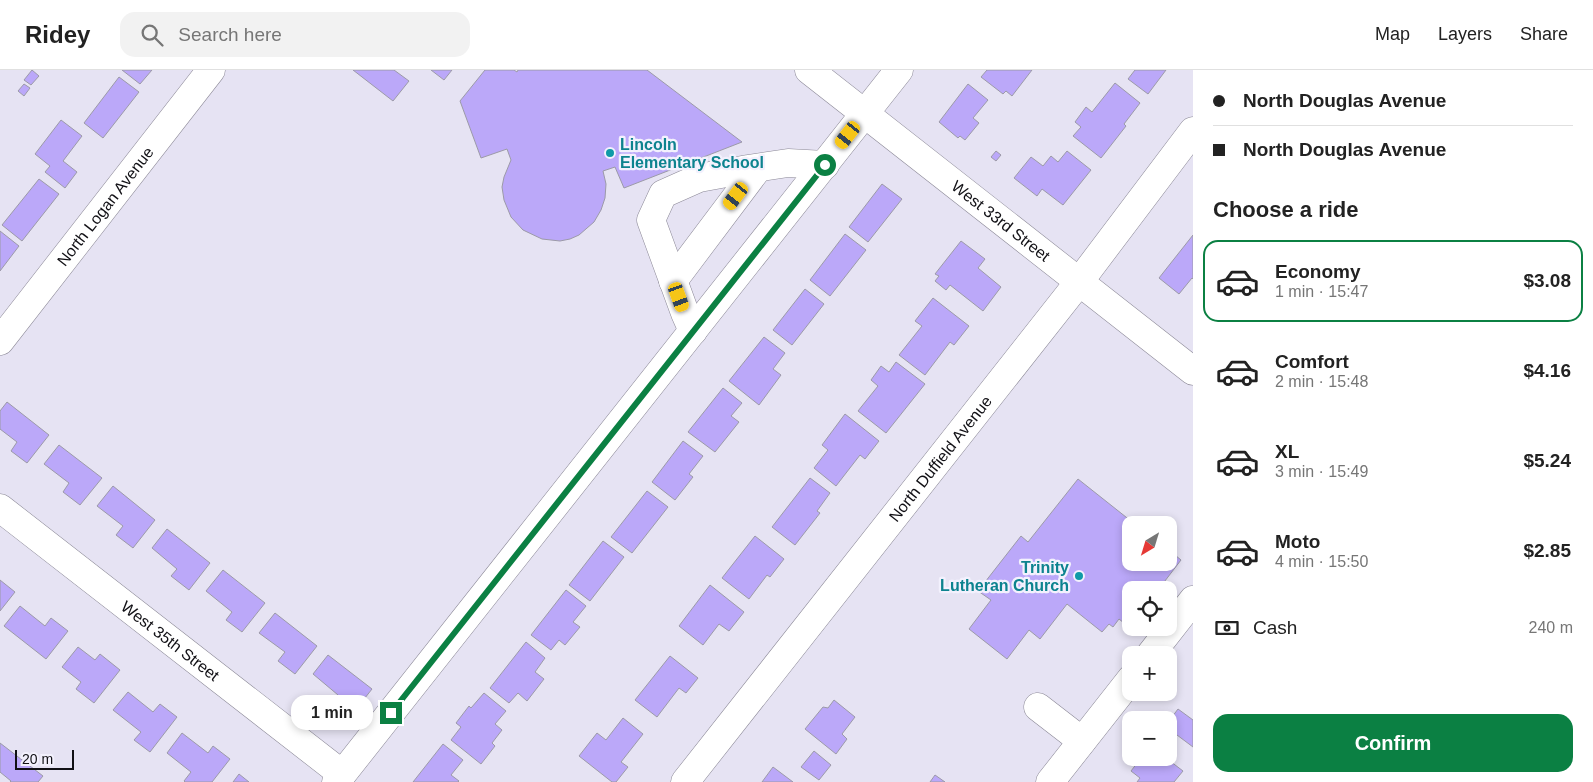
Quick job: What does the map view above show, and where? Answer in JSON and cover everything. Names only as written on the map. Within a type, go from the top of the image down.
[{"type":"street","name":"North Logan Avenue","points":[[0,341],[211,70]]},
{"type":"street","name":"West 33rd Street","points":[[808,70],[1193,371]]},
{"type":"street","points":[[339,778],[899,70]]},
{"type":"street","name":"North Duffield Avenue","points":[[685,782],[1079,282],[1193,131]]},
{"type":"street","points":[[693,331],[651,220],[662,194],[699,178],[788,163],[825,165]]},
{"type":"street","points":[[673,281],[758,168]]},
{"type":"street","name":"West 35th Street","points":[[0,508],[339,778]]},
{"type":"street","points":[[1157,646],[1193,600]]},
{"type":"street","points":[[1050,782],[1122,690]]},
{"type":"street","points":[[1038,707],[1082,741]]},
{"type":"building","points":[[32,70],[39,76],[31,85],[24,80]]},
{"type":"building","points":[[122,70],[152,70],[140,84]]},
{"type":"building","points":[[353,70],[394,70],[409,81],[393,101]]},
{"type":"building","points":[[431,70],[452,70],[444,80]]},
{"type":"building","name":"Lincoln Elementary School","points":[[485,70],[514,70],[517,72],[518,70],[647,70],[742,142],[624,188],[615,167],[603,171],[606,184],[605,198],[594,222],[579,235],[570,239],[560,241],[542,239],[523,230],[511,217],[504,200],[502,187],[511,160],[507,149],[481,158],[460,101]]},
{"type":"building","points":[[987,70],[1032,70],[1012,96],[1006,91],[1003,94],[981,77]]},
{"type":"building","points":[[1135,70],[1166,70],[1148,94],[1128,79]]},
{"type":"building","points":[[119,77],[139,92],[103,138],[84,123]]},
{"type":"building","points":[[1115,83],[1140,103],[1124,124],[1126,126],[1101,158],[1073,136],[1081,127],[1075,122],[1086,107],[1092,112]]},
{"type":"building","points":[[24,84],[30,88],[24,96],[18,91]]},
{"type":"building","points":[[968,84],[988,100],[973,118],[979,123],[965,140],[960,136],[958,138],[939,122]]},
{"type":"building","points":[[61,120],[82,136],[63,161],[77,172],[65,188],[45,172],[50,166],[35,154]]},
{"type":"building","points":[[996,151],[1001,155],[996,161],[991,157]]},
{"type":"building","points":[[1067,151],[1091,170],[1063,205],[1042,189],[1037,196],[1014,178],[1031,157],[1043,166],[1051,156],[1058,162]]},
{"type":"building","points":[[39,179],[59,194],[22,241],[2,225]]},
{"type":"building","points":[[882,184],[902,199],[868,242],[849,227]]},
{"type":"building","points":[[0,231],[19,246],[0,271]]},
{"type":"building","points":[[845,234],[866,250],[830,296],[810,280]]},
{"type":"building","points":[[1193,235],[1193,279],[1179,294],[1159,278]]},
{"type":"building","points":[[961,241],[985,259],[978,268],[1001,287],[983,311],[950,285],[946,290],[935,281],[939,276],[935,274]]},
{"type":"building","points":[[805,289],[824,304],[792,345],[773,330]]},
{"type":"building","points":[[933,298],[969,326],[954,345],[950,342],[925,375],[899,355],[922,326],[915,321]]},
{"type":"building","points":[[764,337],[785,353],[773,369],[781,375],[759,405],[729,381]]},
{"type":"building","points":[[896,362],[925,384],[886,433],[858,411],[878,386],[871,380],[881,366],[889,372]]},
{"type":"building","points":[[723,388],[742,403],[731,416],[739,422],[715,452],[688,432]]},
{"type":"building","points":[[7,402],[49,435],[27,463],[11,451],[17,442],[0,429],[0,411]]},
{"type":"building","points":[[845,414],[879,441],[865,459],[860,455],[836,486],[814,468],[828,450],[822,445]]},
{"type":"building","points":[[683,441],[703,456],[689,474],[693,477],[675,500],[652,482]]},
{"type":"building","points":[[59,445],[102,478],[80,505],[63,492],[69,483],[44,464]]},
{"type":"building","points":[[810,478],[830,493],[817,511],[820,513],[795,545],[772,527]]},
{"type":"building","name":"Trinity Lutheran Church","points":[[1078,479],[1125,516],[1122,516],[1122,571],[1173,571],[1165,581],[1122,581],[1122,621],[1119,619],[1113,627],[1109,624],[1102,632],[1067,604],[1040,639],[1029,630],[1007,659],[969,629],[991,600],[978,591],[1021,536],[1028,542]]},
{"type":"building","points":[[113,486],[155,520],[133,548],[116,535],[123,526],[97,506]]},
{"type":"building","points":[[647,491],[668,507],[632,553],[611,537]]},
{"type":"building","points":[[167,529],[210,563],[189,590],[171,576],[177,569],[152,548]]},
{"type":"building","points":[[755,536],[784,559],[770,577],[767,575],[749,599],[722,578]]},
{"type":"building","points":[[603,541],[624,557],[590,601],[569,585]]},
{"type":"building","points":[[223,570],[265,603],[242,632],[226,620],[232,612],[206,591]]},
{"type":"building","points":[[0,580],[15,592],[0,611]]},
{"type":"building","points":[[710,585],[744,612],[729,631],[719,624],[703,645],[679,626]]},
{"type":"building","points":[[566,590],[586,606],[573,622],[580,627],[565,645],[559,640],[551,650],[531,635]]},
{"type":"building","points":[[20,606],[45,626],[51,618],[68,631],[46,659],[4,626]]},
{"type":"building","points":[[275,613],[317,646],[295,674],[278,661],[285,652],[259,633]]},
{"type":"building","points":[[526,642],[545,658],[535,672],[544,679],[527,701],[518,693],[509,703],[490,688]]},
{"type":"building","points":[[78,647],[95,660],[100,654],[120,670],[94,703],[76,689],[81,682],[62,667]]},
{"type":"building","points":[[328,655],[372,689],[350,717],[332,703],[338,695],[313,674]]},
{"type":"building","points":[[670,656],[698,678],[686,693],[679,688],[657,717],[635,700]]},
{"type":"building","points":[[128,692],[153,712],[160,704],[177,717],[150,752],[134,740],[141,732],[113,710]]},
{"type":"building","points":[[484,693],[506,711],[495,724],[502,730],[492,743],[495,746],[481,764],[451,740],[461,727],[456,723],[469,706],[471,708]]},
{"type":"building","points":[[834,700],[855,717],[842,734],[847,739],[836,754],[805,729],[823,707],[828,708]]},
{"type":"building","points":[[1178,709],[1193,720],[1193,747],[1177,735]]},
{"type":"building","points":[[623,718],[643,734],[621,762],[628,767],[616,782],[612,782],[579,756],[597,733],[606,740]]},
{"type":"building","points":[[182,733],[208,753],[213,746],[230,759],[212,782],[184,781],[191,772],[167,753]]},
{"type":"building","points":[[0,743],[43,776],[38,782],[10,782],[0,772]]},
{"type":"building","points":[[443,744],[463,760],[451,775],[459,781],[413,782]]},
{"type":"building","points":[[814,751],[831,765],[819,780],[801,767]]},
{"type":"building","points":[[1135,766],[1176,766],[1183,771],[1174,782],[1137,782],[1140,778],[1131,771]]},
{"type":"building","points":[[773,767],[793,782],[762,782]]},
{"type":"building","points":[[239,774],[249,782],[233,782]]},
{"type":"building","points":[[935,775],[945,782],[930,782]]},
{"type":"place","name":"Lincoln Elementary School","points":[[610,153]]},
{"type":"place","name":"Trinity Lutheran Church","points":[[1079,576]]},
{"type":"route","points":[[391,713],[825,165]]}]
